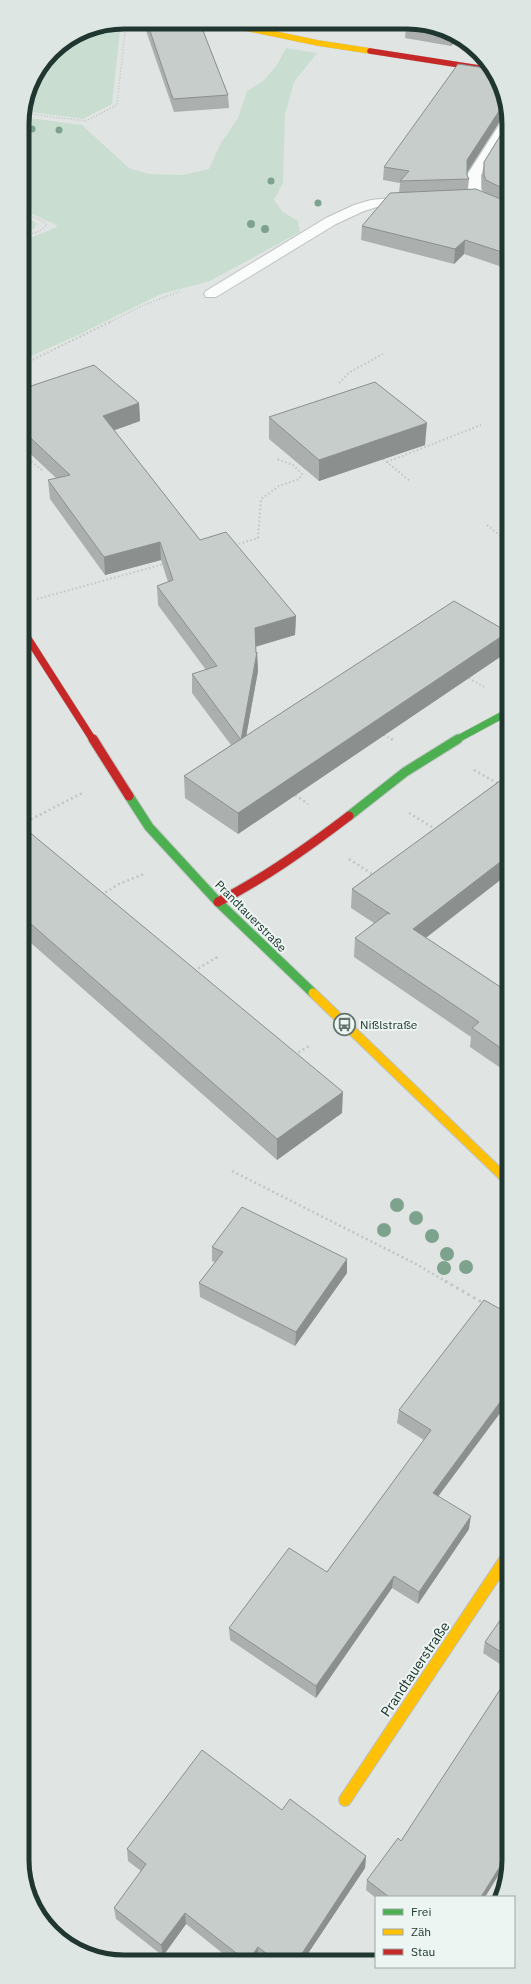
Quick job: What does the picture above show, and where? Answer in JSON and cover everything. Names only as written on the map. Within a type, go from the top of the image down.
[{"type":"street","points":[[249,29],[318,43],[481,65]]},
{"type":"street","points":[[479,198],[474,189],[474,175],[502,131]]},
{"type":"street","points":[[463,198],[479,198],[502,209]]},
{"type":"street","points":[[210,294],[331,221],[359,208],[376,203],[428,199]]},
{"type":"street","name":"Prandtauerstraße","points":[[29,640],[149,827],[218,902],[502,1176]]},
{"type":"street","points":[[218,902],[250,887],[294,859],[405,772],[456,740],[502,715]]},
{"type":"street","name":"Prandtauerstraße","points":[[345,1800],[502,1564]]},
{"type":"path","points":[[30,114],[86,121],[117,104],[125,32],[130,29]]},
{"type":"path","points":[[29,215],[43,221],[47,225],[40,231],[29,235]]},
{"type":"path","points":[[29,362],[164,296],[197,289],[210,294]]},
{"type":"path","points":[[339,383],[350,372],[383,354]]},
{"type":"path","points":[[387,462],[481,425]]},
{"type":"path","points":[[228,547],[258,538],[261,499],[268,492],[282,484],[300,478],[302,474],[293,465],[277,459]]},
{"type":"path","points":[[383,459],[410,480]]},
{"type":"path","points":[[29,460],[42,470]]},
{"type":"path","points":[[487,525],[502,537]]},
{"type":"path","points":[[37,599],[167,563]]},
{"type":"path","points":[[471,768],[502,786]]},
{"type":"path","points":[[29,820],[90,790]]},
{"type":"path","points":[[295,795],[310,805]]},
{"type":"path","points":[[408,813],[441,833]]},
{"type":"path","points":[[343,855],[379,879]]},
{"type":"path","points":[[96,898],[119,884],[144,874]]},
{"type":"path","points":[[188,975],[219,956]]},
{"type":"path","points":[[288,1059],[311,1045]]},
{"type":"path","points":[[232,1171],[414,1263],[488,1306]]},
{"type":"green space","points":[[123,29],[120,31],[112,104],[83,119],[30,112],[36,87],[52,61],[71,45],[93,34]]},
{"type":"green space","points":[[286,48],[317,53],[294,82],[285,114],[283,183],[274,200],[283,212],[298,221],[300,232],[210,281],[161,294],[76,336],[29,357],[29,238],[58,226],[29,212],[29,118],[82,125],[129,168],[149,174],[182,175],[209,169],[221,143],[238,118],[247,91],[262,82],[277,65]]},
{"type":"green space","points":[[29,219],[36,223],[35,228],[29,231]]},
{"type":"building","points":[[149,29],[202,29],[228,95],[173,99]]},
{"type":"building","points":[[458,64],[483,68],[497,93],[501,109],[467,160],[467,175],[469,179],[400,181],[409,171],[384,167]]},
{"type":"building","points":[[502,133],[502,188],[486,180],[484,175],[484,162]]},
{"type":"building","points":[[476,189],[502,200],[502,252],[465,240],[455,249],[362,226],[390,193]]},
{"type":"building","points":[[94,365],[139,403],[103,416],[200,540],[226,532],[296,616],[255,628],[256,653],[257,652],[241,740],[192,674],[217,666],[157,586],[173,580],[160,542],[104,557],[48,480],[70,475],[29,437],[29,387]]},
{"type":"building","points":[[375,382],[427,423],[319,460],[269,417]]},
{"type":"building","points":[[454,601],[502,629],[502,636],[238,813],[184,776]]},
{"type":"building","points":[[502,779],[502,861],[413,929],[502,988],[502,1049],[472,1028],[479,1022],[355,938],[388,913],[390,914],[352,889]]},
{"type":"building","points":[[29,832],[343,1092],[277,1139],[29,922]]},
{"type":"building","points":[[242,1207],[347,1259],[296,1332],[199,1283],[223,1252],[212,1247]]},
{"type":"building","points":[[484,1300],[502,1310],[502,1399],[433,1493],[471,1516],[419,1592],[394,1576],[316,1686],[229,1628],[289,1548],[327,1572],[431,1430],[399,1410]]},
{"type":"building","points":[[502,1618],[502,1653],[485,1642]]},
{"type":"building","points":[[502,1687],[502,1863],[482,1896],[388,1896],[367,1880],[398,1838],[401,1841]]},
{"type":"building","points":[[202,1750],[282,1810],[290,1799],[366,1856],[301,1955],[268,1955],[258,1947],[252,1955],[239,1955],[185,1913],[161,1945],[114,1908],[146,1864],[127,1849]]},
{"type":"traffic: fast","points":[[349,816],[405,772],[456,740],[502,715]]},
{"type":"traffic: fast","points":[[129,796],[149,827],[218,902],[313,993]]},
{"type":"traffic: slow","points":[[251,29],[318,43],[370,51]]},
{"type":"traffic: slow","points":[[313,993],[502,1175]]},
{"type":"traffic: slow","points":[[345,1800],[502,1564]]},
{"type":"traffic: jam","points":[[370,51],[484,69]]},
{"type":"traffic: jam","points":[[29,640],[129,796]]},
{"type":"traffic: jam","points":[[218,902],[253,884],[286,863],[349,816]]},
{"type":"place","name":"Nißlstraße","points":[[345,1024]]}]
